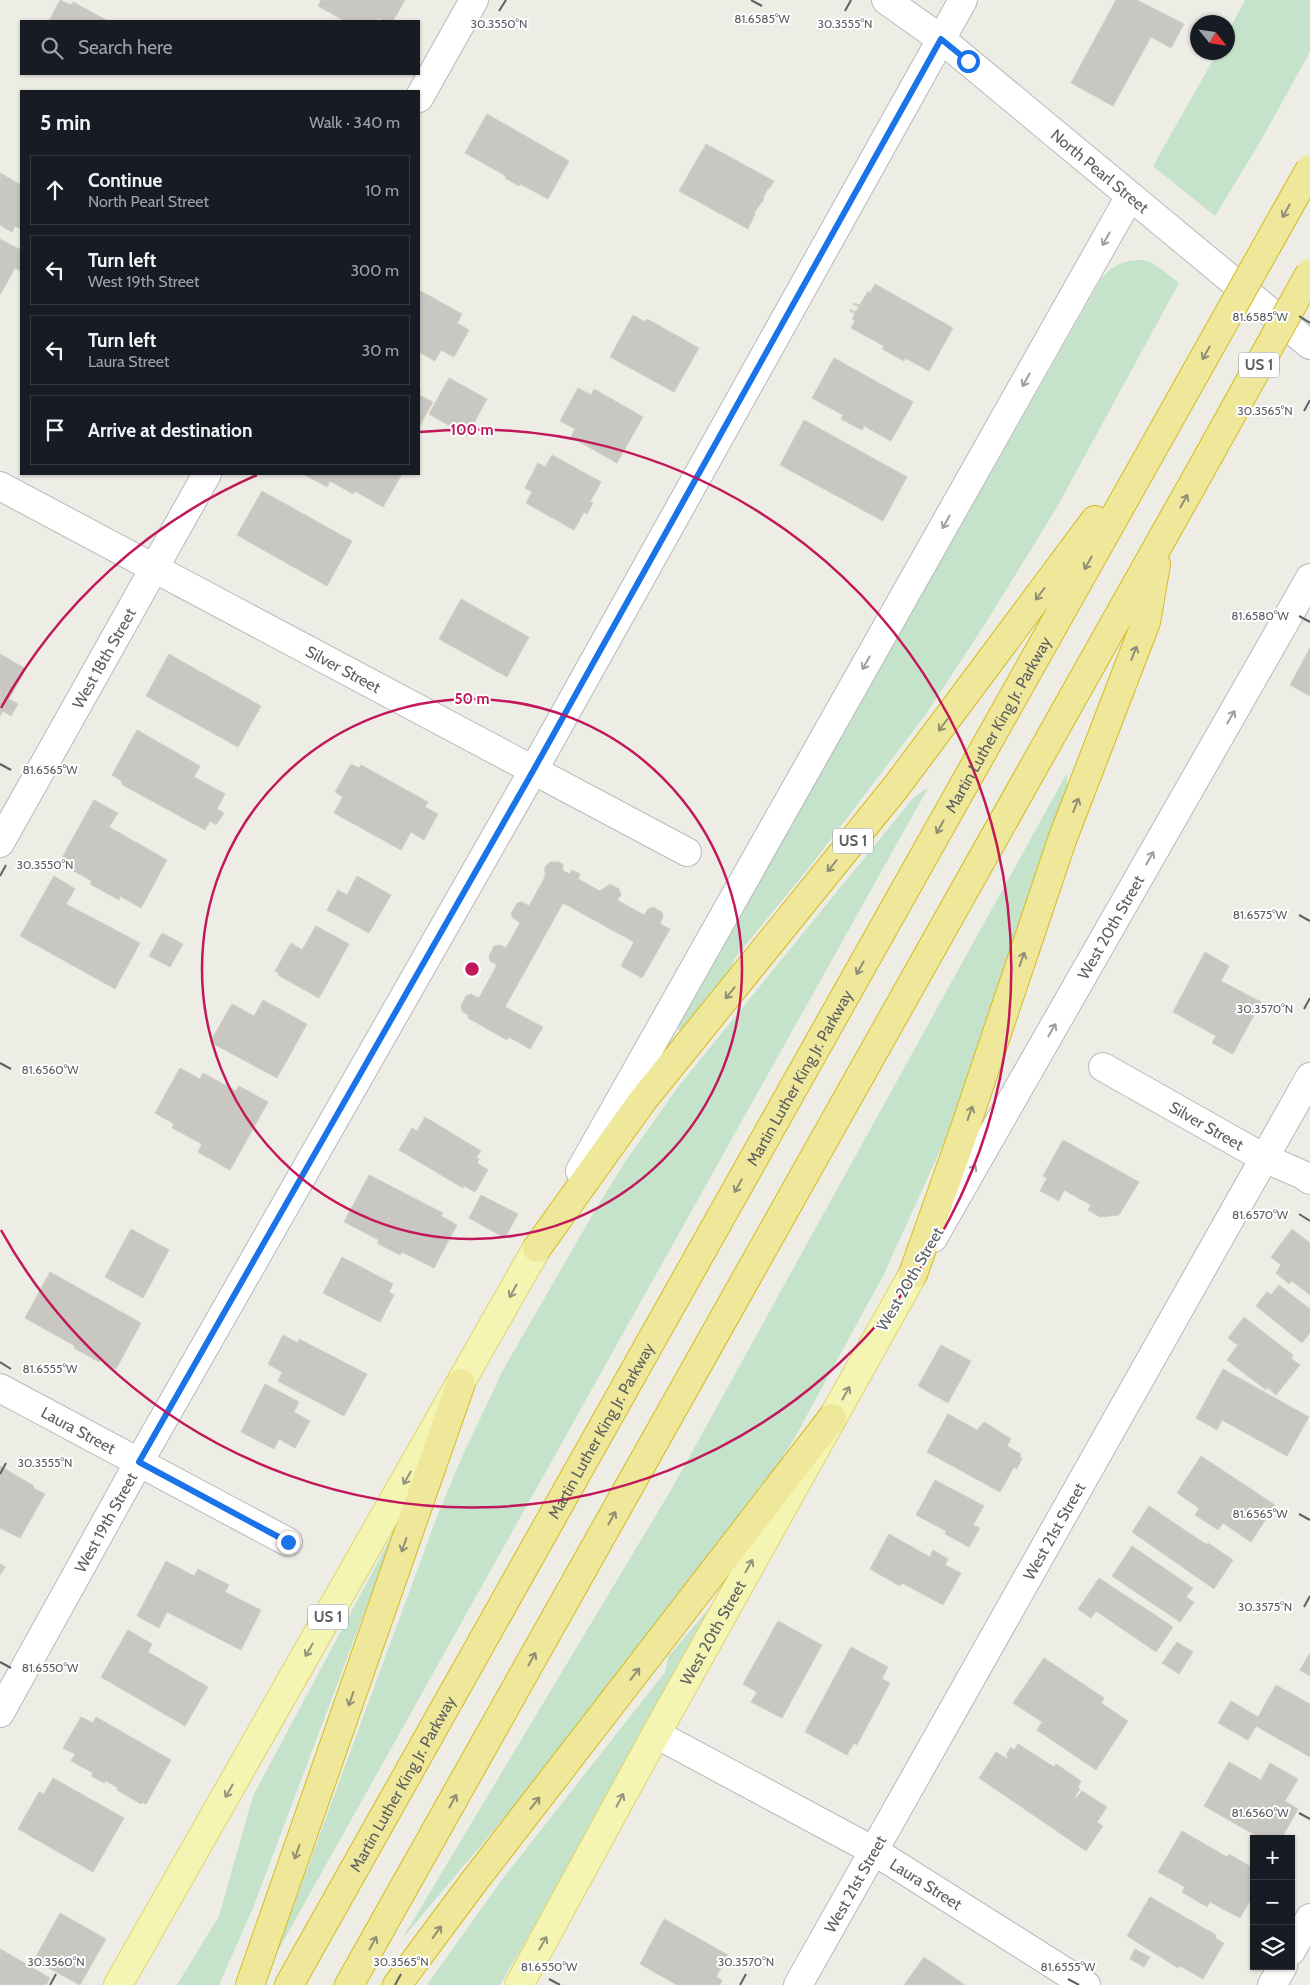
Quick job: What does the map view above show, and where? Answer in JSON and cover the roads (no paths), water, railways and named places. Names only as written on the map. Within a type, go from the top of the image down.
[{"type":"highway","name":"Martin Luther King Jr. Parkway","points":[[289,1985],[1310,169]]},
{"type":"highway","name":"US 1","points":[[1160,544],[1310,273]]},
{"type":"highway","name":"US 1","points":[[537,1248],[644,1100],[896,787],[1164,429]]},
{"type":"highway","points":[[913,1274],[967,1122],[1062,840],[1146,622],[1160,544]]},
{"type":"highway","points":[[349,1985],[1160,544]]},
{"type":"highway","points":[[250,1985],[461,1384]]},
{"type":"highway","points":[[397,1985],[472,1884],[832,1418]]},
{"type":"main road","name":"US 1","points":[[118,1985],[537,1248]]},
{"type":"main road","name":"West 20th Street","points":[[519,1985],[656,1734],[913,1274]]},
{"type":"street","points":[[420,96],[474,0]]},
{"type":"street","name":"North Pearl Street","points":[[886,0],[941,39],[1310,344]]},
{"type":"street","name":"West 19th Street","points":[[0,1713],[139,1462],[533,771],[963,0]]},
{"type":"street","points":[[537,1248],[1130,196]]},
{"type":"street","name":"West 18th Street","points":[[0,843],[206,475]]},
{"type":"street","name":"Silver Street","points":[[0,486],[687,852]]},
{"type":"street","name":"West 20th Street","points":[[913,1274],[1310,578]]},
{"type":"street","name":"Silver Street","points":[[1103,1067],[1264,1158],[1310,1180]]},
{"type":"street","name":"West 21st Street","points":[[798,1985],[1310,1077]]},
{"type":"street","name":"Laura Street","points":[[0,1388],[288,1542]]},
{"type":"street","name":"Laura Street","points":[[656,1734],[874,1851],[1086,1985]]},
{"type":"street","points":[[1295,1944],[1310,1918]]},
{"type":"street","points":[[1272,1985],[1281,1970]]}]
